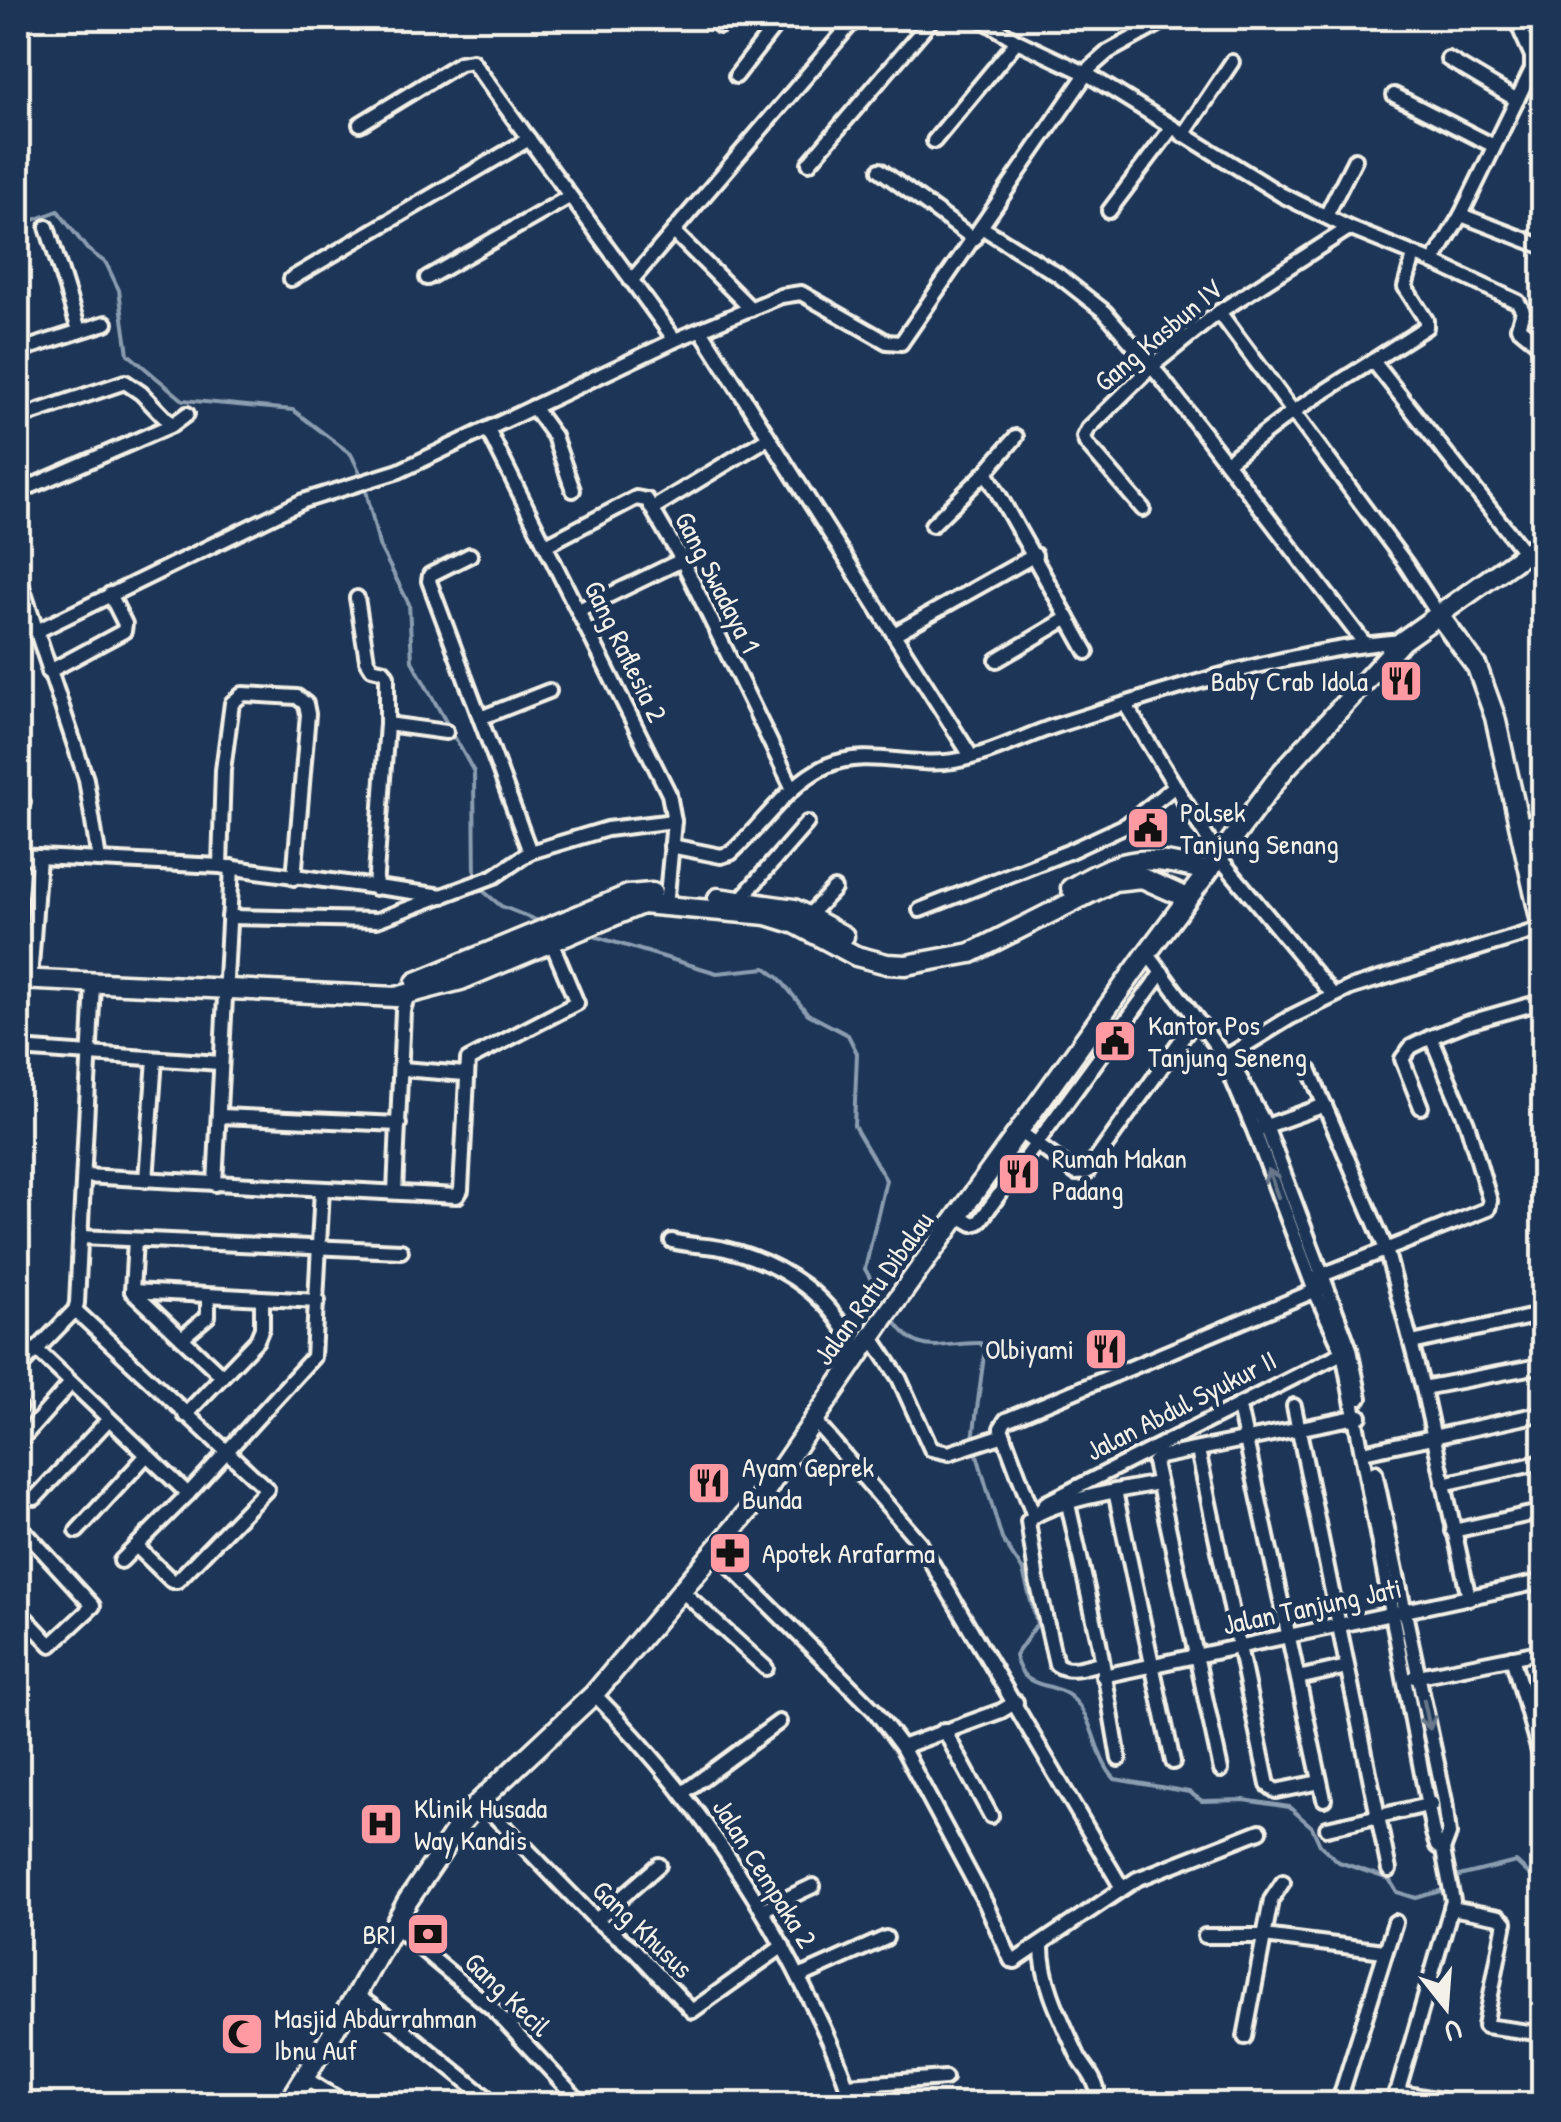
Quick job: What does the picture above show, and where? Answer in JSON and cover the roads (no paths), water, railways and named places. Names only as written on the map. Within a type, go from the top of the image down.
[{"type":"street","points":[[736,76],[781,18]]},
{"type":"street","points":[[631,280],[856,18]]},
{"type":"street","points":[[809,163],[933,18]]},
{"type":"street","points":[[980,18],[1017,41],[1086,74],[1282,195],[1519,303],[1523,311],[1518,327],[1544,348]]},
{"type":"street","points":[[35,632],[302,501],[382,476],[675,340],[781,296],[802,293],[887,342],[901,342],[1086,74],[1108,52],[1170,18]]},
{"type":"street","points":[[1433,262],[1461,214],[1534,64],[1516,18]]},
{"type":"street","points":[[934,142],[1017,41]]},
{"type":"street","points":[[1448,59],[1517,100]]},
{"type":"street","points":[[360,124],[470,60],[675,340]]},
{"type":"street","points":[[1109,211],[1232,62]]},
{"type":"street","points":[[1394,95],[1494,146]]},
{"type":"street","points":[[292,279],[528,139]]},
{"type":"street","points":[[1326,216],[1355,159]]},
{"type":"street","points":[[880,170],[978,234],[1088,296],[1152,366],[1365,644]]},
{"type":"street","points":[[427,278],[570,196]]},
{"type":"street","points":[[1461,214],[1544,247]]},
{"type":"street","points":[[47,227],[79,330]]},
{"type":"street","name":"Gang Kasbun IV","points":[[1143,509],[1084,438],[1152,366],[1220,312],[1349,228]]},
{"type":"street","points":[[675,233],[751,310]]},
{"type":"street","points":[[1227,462],[1292,413],[1427,325],[1405,287],[1414,254]]},
{"type":"street","points":[[1220,312],[1406,564],[1476,668],[1495,717],[1517,826],[1539,904],[1542,932],[1380,977],[1333,996],[1223,1056]]},
{"type":"street","points":[[18,351],[106,322]]},
{"type":"street","points":[[702,330],[971,756]]},
{"type":"street","points":[[1373,361],[1525,553]]},
{"type":"street","points":[[18,418],[124,382],[141,392],[172,425]]},
{"type":"street","points":[[533,406],[554,436],[573,490]]},
{"type":"street","points":[[18,492],[172,425],[187,414]]},
{"type":"street","name":"Gang Raflesia 2","points":[[488,430],[669,794],[674,821],[667,900]]},
{"type":"street","points":[[932,525],[1016,437]]},
{"type":"street","points":[[653,508],[768,438]]},
{"type":"street","points":[[986,472],[1086,652]]},
{"type":"street","name":"Gang Swadaya 1","points":[[546,545],[641,497],[653,508],[793,789]]},
{"type":"street","name":"Jalan Ratu Dibalau","points":[[288,2104],[438,1856],[480,1801],[594,1694],[766,1489],[812,1418],[959,1216],[1027,1137],[1147,953],[1284,771],[1402,641],[1544,540]]},
{"type":"street","points":[[470,555],[440,568],[429,582],[530,852]]},
{"type":"street","points":[[896,634],[1035,555]]},
{"type":"street","points":[[579,610],[682,560]]},
{"type":"street","points":[[18,575],[48,672],[74,736],[86,779],[99,860]]},
{"type":"street","points":[[48,672],[124,632],[125,624],[110,594]]},
{"type":"street","points":[[357,598],[367,660],[372,668],[387,676],[376,888]]},
{"type":"street","points":[[997,660],[1068,618]]},
{"type":"street","points":[[671,846],[726,856],[793,789],[829,765],[855,758],[943,762],[971,756],[1125,704],[1291,660],[1365,644],[1402,641]]},
{"type":"street","points":[[480,718],[549,691]]},
{"type":"street","points":[[215,1184],[228,917],[223,770],[232,702],[243,694],[298,697],[306,704],[294,878]]},
{"type":"street","points":[[1125,704],[1174,786],[1212,863],[1333,996]]},
{"type":"street","points":[[387,724],[446,732]]},
{"type":"street","points":[[920,910],[1126,825],[1174,786]]},
{"type":"street","points":[[1517,826],[1544,818]]},
{"type":"street","points":[[228,917],[370,921],[467,888],[530,852],[607,830],[674,821]]},
{"type":"street","points":[[740,900],[807,823]]},
{"type":"street","points":[[18,856],[226,867],[446,896]]},
{"type":"street","points":[[39,857],[36,911],[24,980],[224,989],[399,995],[461,980],[628,896],[784,919],[856,956],[906,965],[971,953],[1114,881],[1142,878],[1187,898]]},
{"type":"street","points":[[555,932],[586,926],[642,904],[740,900],[773,903],[874,950],[908,954],[944,949],[990,934],[1093,875],[1125,862],[1212,863]]},
{"type":"street","points":[[808,916],[834,888]]},
{"type":"street","points":[[18,910],[36,911]]},
{"type":"street","points":[[84,1176],[453,1196],[460,1193],[468,1060],[575,1005],[555,932]]},
{"type":"street","points":[[1147,953],[1223,1056],[1260,1128],[1346,1351],[1411,1677],[1445,1800],[1450,1834],[1443,1850],[1452,1892],[1451,1908],[1395,2098],[1466,2104]]},
{"type":"street","points":[[1162,972],[1027,1137],[1076,1173],[1087,1172],[1196,1019]]},
{"type":"street","points":[[18,1368],[75,1310],[93,984]]},
{"type":"street","points":[[395,1192],[402,1070],[399,995]]},
{"type":"street","points":[[1421,1106],[1403,1054],[1466,1024],[1544,1001]]},
{"type":"street","points":[[1158,1483],[1037,1514],[1001,1428],[1006,1420],[1318,1283],[1386,1249],[1484,1212],[1490,1204],[1467,1122],[1431,1038]]},
{"type":"street","points":[[18,1049],[220,1064]]},
{"type":"street","points":[[146,1180],[155,1059]]},
{"type":"street","points":[[402,1070],[465,1074]]},
{"type":"street","points":[[1310,1070],[1386,1249],[1423,1388],[1469,1598]]},
{"type":"street","points":[[1260,1128],[1325,1105]]},
{"type":"street","points":[[220,1116],[398,1124]]},
{"type":"street","points":[[121,1561],[313,1357],[322,1190]]},
{"type":"street","points":[[80,1237],[401,1251]]},
{"type":"street","points":[[132,1291],[135,1240]]},
{"type":"street","points":[[672,1241],[697,1248],[722,1248],[790,1273],[804,1282],[848,1333],[858,1356]]},
{"type":"street","points":[[132,1291],[318,1301]]},
{"type":"street","points":[[132,1291],[222,1376]]},
{"type":"street","points":[[182,1338],[208,1316],[208,1296]]},
{"type":"street","points":[[184,1415],[261,1332],[262,1299]]},
{"type":"street","points":[[75,1310],[264,1485],[265,1493],[177,1581],[172,1581],[136,1546]]},
{"type":"street","points":[[1412,1343],[1544,1314]]},
{"type":"street","points":[[871,1336],[899,1378],[931,1449],[940,1454],[1004,1435]]},
{"type":"street","points":[[36,1350],[188,1494]]},
{"type":"street","name":"Jalan Abdul Syukur II","points":[[1037,1514],[1046,1503],[1173,1436],[1346,1351]]},
{"type":"street","points":[[1423,1388],[1544,1365]]},
{"type":"street","points":[[18,1442],[71,1383]]},
{"type":"street","points":[[1294,1406],[1389,1870]]},
{"type":"street","points":[[1240,1412],[1324,1798]]},
{"type":"street","points":[[1367,1451],[1544,1413]]},
{"type":"street","points":[[1221,1770],[1154,1462],[1160,1457],[1359,1416]]},
{"type":"street","points":[[812,1418],[920,1542],[1122,1888]]},
{"type":"street","points":[[35,1498],[109,1419]]},
{"type":"street","points":[[1171,1455],[1173,1436]]},
{"type":"street","points":[[1198,1450],[1271,1790],[1320,1782]]},
{"type":"street","points":[[77,1531],[147,1455]]},
{"type":"street","points":[[1442,1484],[1543,1462]]},
{"type":"street","points":[[1115,1491],[1173,1762]]},
{"type":"street","points":[[1068,1504],[1120,1759]]},
{"type":"street","points":[[1453,1531],[1544,1511]]},
{"type":"street","name":"Jalan Tanjung Jati","points":[[1037,1514],[1028,1521],[1029,1527],[1056,1664],[1064,1669],[1152,1666],[1544,1581]]},
{"type":"street","points":[[18,1524],[93,1606],[51,1645],[18,1611]]},
{"type":"street","points":[[715,1552],[874,1710],[902,1748],[986,1904],[1007,1956],[1015,1961],[1107,1902],[1122,1888],[1260,1831]]},
{"type":"street","points":[[682,1590],[766,1668]]},
{"type":"street","points":[[1411,1677],[1544,1651]]},
{"type":"street","points":[[1512,1657],[1544,1769]]},
{"type":"street","points":[[1298,1678],[1347,1667]]},
{"type":"street","points":[[1411,1677],[1432,1833],[1443,1850]]},
{"type":"street","name":"Jalan Cempaka 2","points":[[594,1694],[684,1792],[762,1910],[840,2062],[852,2104]]},
{"type":"street","points":[[902,1748],[1016,1702]]},
{"type":"street","points":[[684,1792],[779,1722]]},
{"type":"street","points":[[944,1730],[991,1816]]},
{"type":"street","points":[[1328,1828],[1445,1800]]},
{"type":"street","name":"Gang Khusus","points":[[480,1801],[596,1920],[634,1950],[692,2012],[783,1946]]},
{"type":"street","points":[[596,1920],[659,1866]]},
{"type":"street","points":[[1245,2036],[1271,1900],[1283,1882]]},
{"type":"street","points":[[762,1910],[813,1886]]},
{"type":"street","points":[[1451,1908],[1499,1917],[1505,1922],[1484,2026],[1544,2034]]},
{"type":"street","points":[[1338,2104],[1395,1922]]},
{"type":"street","name":"Gang Kecil","points":[[394,1926],[492,2008],[582,2104]]},
{"type":"street","points":[[1206,1936],[1264,1936],[1384,1950]]},
{"type":"street","points":[[799,1977],[886,1938]]},
{"type":"street","points":[[1042,1944],[1042,1962],[1059,2011],[1097,2089]]},
{"type":"street","points":[[356,1995],[494,2104]]},
{"type":"street","points":[[305,2078],[346,2104]]},
{"type":"street","points":[[847,2085],[945,2078]]},
{"type":"street","points":[[1191,2104],[1203,2104]]},
{"type":"waterway","points":[[18,226],[58,211],[87,249],[106,263],[119,290],[128,354],[183,400],[293,410],[351,454],[362,477]]},
{"type":"waterway","points":[[365,486],[379,545],[409,604],[412,661],[474,772],[475,884],[501,906],[541,922]]},
{"type":"waterway","points":[[587,934],[717,973],[766,968],[808,1014],[848,1035],[857,1053],[854,1126],[886,1180],[865,1269],[885,1305]]},
{"type":"waterway","points":[[892,1317],[911,1339],[921,1344],[980,1343],[985,1348],[973,1439]]},
{"type":"waterway","points":[[975,1448],[1002,1539],[1023,1571],[1037,1624],[1015,1656],[1019,1667],[1031,1680],[1062,1691],[1078,1705],[1115,1779],[1189,1792],[1202,1801],[1244,1800],[1289,1807],[1312,1827],[1320,1845],[1339,1862],[1389,1879],[1397,1892],[1416,1898],[1447,1889]]},
{"type":"waterway","points":[[1452,1881],[1516,1862],[1544,1888]]},
{"type":"place","name":"Baby Crab Idola","points":[[1401,681]]},
{"type":"place","name":"Polsek Tanjung Senang","points":[[1148,828]]},
{"type":"place","name":"Kantor Pos Tanjung Seneng","points":[[1115,1041]]},
{"type":"place","name":"Rumah Makan Padang","points":[[1019,1174]]},
{"type":"place","name":"Olbiyami","points":[[1106,1349]]},
{"type":"place","name":"Ayam Geprek Bunda","points":[[709,1483]]},
{"type":"place","name":"Apotek Arafarma","points":[[730,1553]]},
{"type":"place","name":"Klinik Husada Way Kandis","points":[[381,1824]]},
{"type":"place","name":"BRI","points":[[428,1934]]},
{"type":"place","name":"Masjid Abdurrahman Ibnu Auf","points":[[242,2034]]}]
